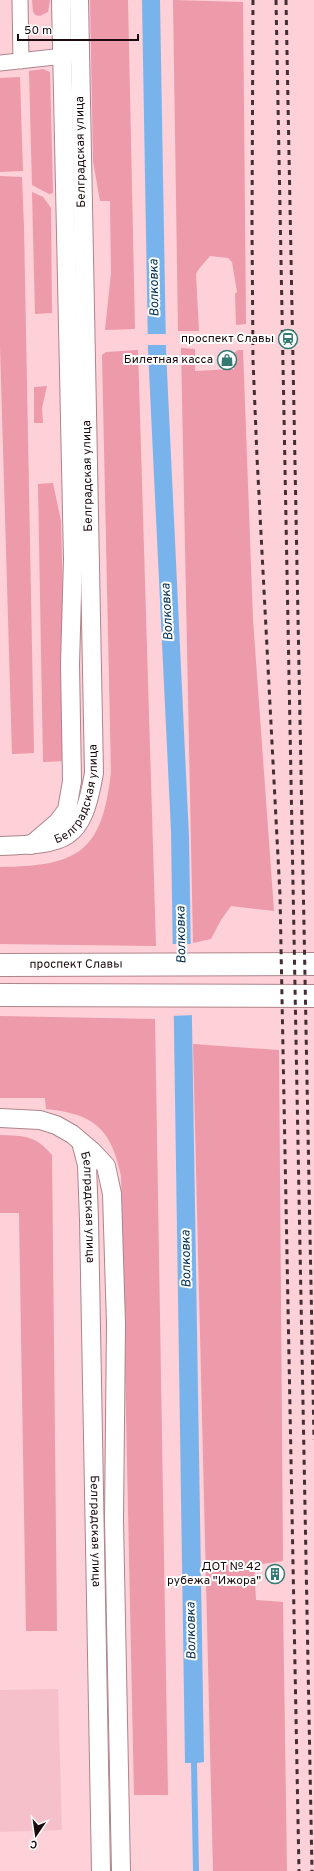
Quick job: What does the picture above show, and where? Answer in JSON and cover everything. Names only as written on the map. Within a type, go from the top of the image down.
[{"type":"main road","name":"проспект Славы","points":[[0,965],[304,964]]},
{"type":"main road","points":[[0,995],[304,996]]},
{"type":"street","points":[[20,0],[21,61]]},
{"type":"street","name":"Белградская улица","points":[[30,845],[58,822],[67,810],[72,781],[70,664],[72,551],[61,0]]},
{"type":"street","name":"Белградская улица","points":[[30,845],[50,843],[65,838],[76,828],[85,810],[94,773],[79,0]]},
{"type":"street","points":[[0,63],[80,54]]},
{"type":"street","points":[[0,846],[30,845]]},
{"type":"street","points":[[0,1118],[32,1119],[47,1122],[72,1134],[81,1142]]},
{"type":"street","name":"Белградская улица","points":[[81,1142],[87,1165],[89,1220],[101,1871]]},
{"type":"street","name":"Белградская улица","points":[[81,1142],[106,1166],[114,1212],[116,1324],[114,1520],[121,1871]]},
{"type":"shaded area","points":[[32,0],[50,0],[48,12],[40,16],[35,15]]},
{"type":"shaded area","points":[[90,0],[128,0],[135,329],[105,330],[111,273],[110,201],[100,201],[93,161]]},
{"type":"shaded area","points":[[173,0],[243,2],[246,324],[236,325],[235,294],[237,292],[232,262],[228,258],[210,256],[196,274],[199,331],[178,331]]},
{"type":"shaded area","points":[[43,69],[50,72],[53,193],[49,194],[32,185],[29,71]]},
{"type":"shaded area","points":[[20,77],[23,171],[0,172],[0,78]]},
{"type":"shaded area","points":[[0,176],[22,177],[24,227],[34,753],[12,754],[0,346]]},
{"type":"shaded area","points":[[32,192],[43,197],[51,208],[52,313],[35,314]]},
{"type":"shaded area","points":[[181,348],[195,349],[195,371],[234,369],[234,353],[238,350],[243,350],[253,620],[274,911],[231,906],[221,920],[211,939],[193,943]]},
{"type":"shaded area","points":[[138,350],[156,946],[0,944],[0,867],[27,866],[49,863],[67,858],[81,850],[92,837],[101,821],[107,799],[111,772],[102,355],[106,352]]},
{"type":"shaded area","points":[[47,386],[42,408],[43,423],[34,423],[34,387]]},
{"type":"shaded area","points":[[53,483],[61,521],[67,761],[43,762],[38,484]]},
{"type":"shaded area","points":[[0,1016],[155,1019],[168,1795],[134,1795],[121,1176],[112,1146],[106,1135],[98,1126],[77,1115],[63,1111],[46,1109],[45,1098],[0,1098]]},
{"type":"shaded area","points":[[193,1044],[279,1050],[283,1561],[254,1565],[256,1600],[283,1602],[287,1871],[213,1871]]},
{"type":"shaded area","points":[[0,1135],[23,1136],[35,1140],[46,1148],[52,1155],[57,1631],[26,1631],[19,1213],[0,1213]]},
{"type":"shaded area","points":[[58,1689],[62,1830],[0,1832],[0,1690]]},
{"type":"water","name":"Волковка","points":[[142,0],[160,0],[166,350],[189,837],[204,1762],[197,1763],[199,1871],[193,1871],[191,1763],[185,1763],[171,831],[148,350]]},
{"type":"pier","points":[[146,334],[168,334],[168,345],[146,345]]},
{"type":"pier","points":[[170,944],[193,944],[194,1015],[171,1016]]},
{"type":"railway","points":[[253,0],[253,360],[280,895],[299,1871]]},
{"type":"railway","points":[[276,0],[312,1871]]},
{"type":"railway","points":[[286,0],[314,1440]]},
{"type":"place","name":"проспект Славы","points":[[288,339]]},
{"type":"place","name":"Билетная касса","points":[[227,360]]},
{"type":"place","name":"ДОТ № 42 рубежа \"Ижора\"","points":[[275,1574]]}]
